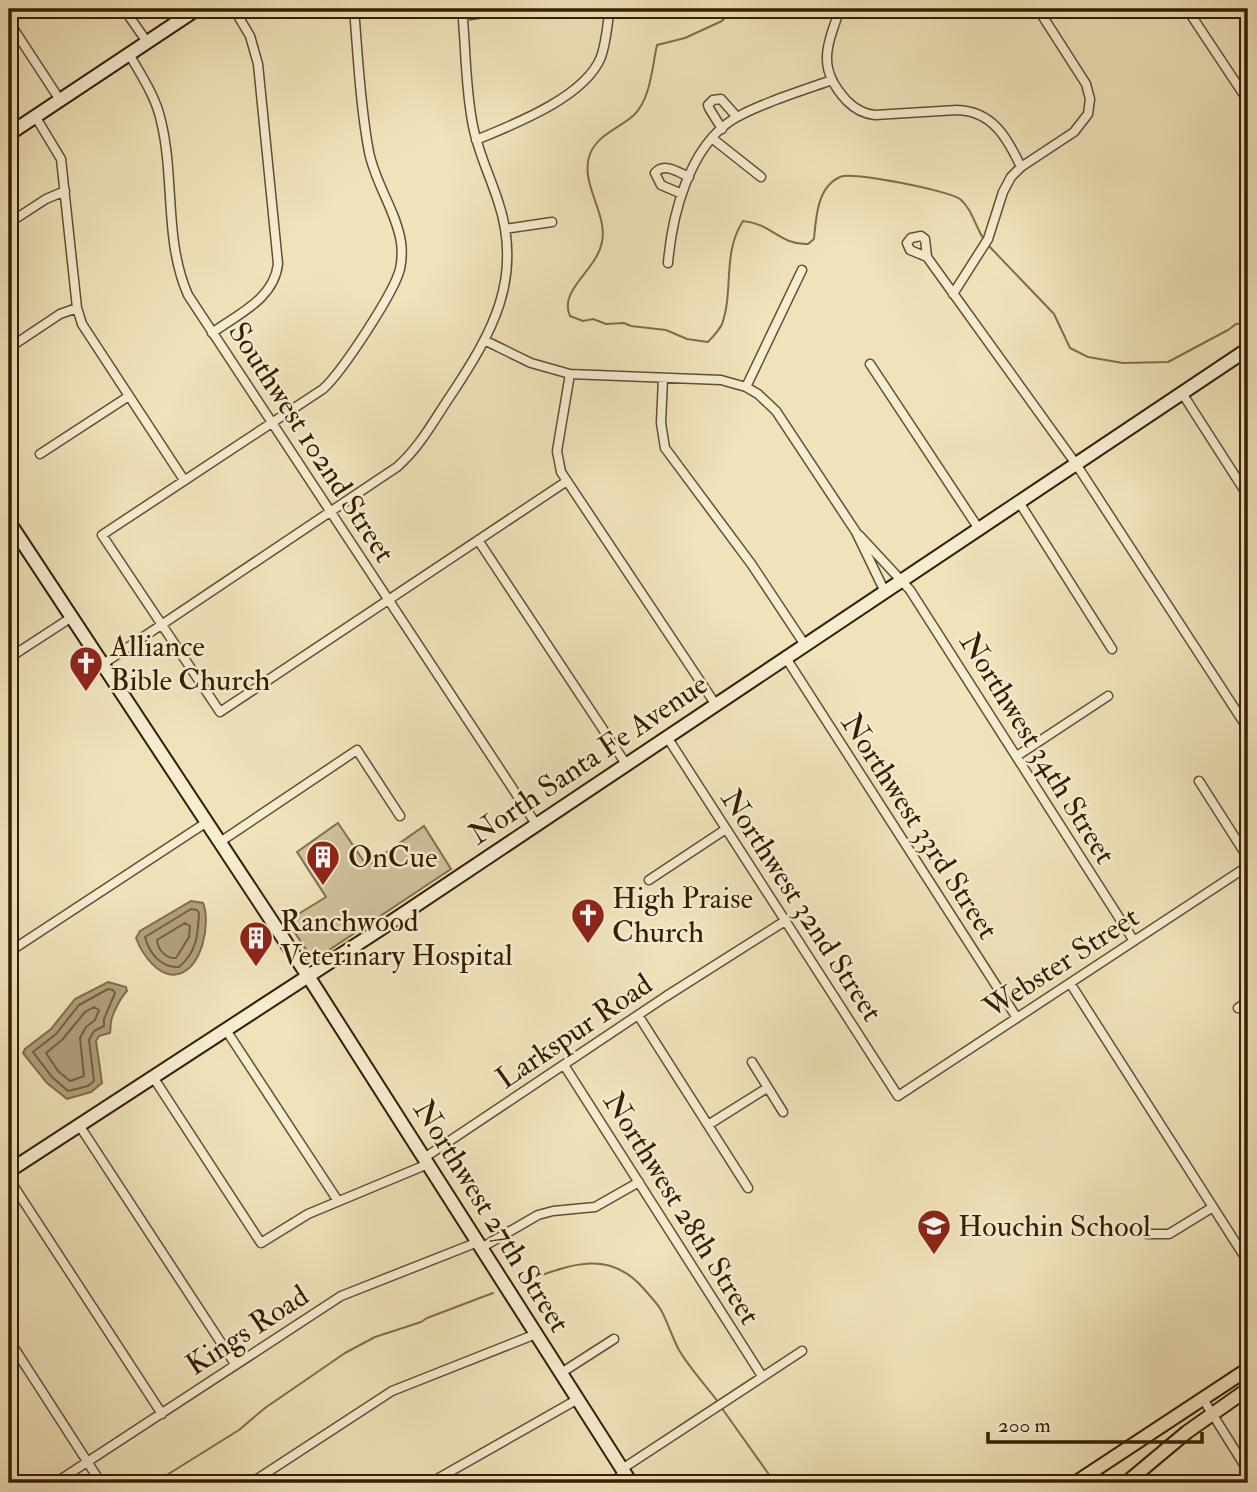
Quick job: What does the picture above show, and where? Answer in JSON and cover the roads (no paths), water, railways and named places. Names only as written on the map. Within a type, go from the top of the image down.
[{"type":"main road","points":[[9,134],[197,9]]},
{"type":"main road","name":"North Santa Fe Avenue","points":[[9,1171],[309,976],[1248,349]]},
{"type":"main road","name":"Northwest 27th Street","points":[[9,522],[309,976],[626,1475]]},
{"type":"main road","points":[[1075,1483],[1248,1369]]},
{"type":"main road","points":[[1126,1483],[1212,1413],[1248,1389]]},
{"type":"street","points":[[124,9],[147,42]]},
{"type":"street","points":[[212,333],[267,293],[278,264],[258,64],[250,36],[234,9]]},
{"type":"street","points":[[354,9],[368,150],[374,173],[400,235],[400,268],[385,300],[333,379],[323,389],[102,535],[220,712],[567,481]]},
{"type":"street","points":[[840,9],[827,49],[827,64],[832,80],[851,105],[868,115],[957,110],[982,115],[1003,134],[1021,167]]},
{"type":"street","points":[[953,293],[982,250],[1011,177],[1021,167],[1065,138],[1085,120],[1090,107],[1086,84],[1038,9]]},
{"type":"street","points":[[1187,9],[1248,101]]},
{"type":"street","points":[[103,664],[386,475],[419,445],[486,341],[498,313],[504,287],[507,259],[505,229],[476,140],[469,100],[462,12],[508,10]]},
{"type":"street","points":[[476,140],[564,98],[583,84],[602,55],[609,14]]},
{"type":"street","points":[[9,22],[60,100]]},
{"type":"street","name":"Southwest 102nd Street","points":[[129,54],[152,94],[161,120],[180,273],[188,295],[536,824]]},
{"type":"street","points":[[668,263],[671,234],[682,194],[689,177],[713,139],[737,117],[832,80]]},
{"type":"street","points":[[722,129],[708,105],[713,100],[721,99],[737,117]]},
{"type":"street","points":[[35,116],[60,155],[77,308],[85,329],[184,480]]},
{"type":"street","points":[[713,139],[761,177]]},
{"type":"street","points":[[682,194],[661,185],[655,173],[664,167],[689,177]]},
{"type":"street","points":[[9,223],[46,199],[65,191]]},
{"type":"street","points":[[505,229],[552,222]]},
{"type":"street","points":[[927,257],[1076,464],[1248,729]]},
{"type":"street","points":[[746,387],[802,270]]},
{"type":"street","points":[[9,348],[60,314],[77,308]]},
{"type":"street","points":[[486,341],[531,363],[570,374],[721,380],[746,387],[776,411],[856,532],[885,592]]},
{"type":"street","points":[[870,364],[979,529]]},
{"type":"street","points":[[570,374],[557,450],[559,465],[716,705]]},
{"type":"street","points":[[663,378],[662,430],[665,448],[752,565],[805,645]]},
{"type":"street","points":[[1182,393],[1248,496]]},
{"type":"street","points":[[40,454],[129,396]]},
{"type":"street","points":[[1019,502],[1112,649]]},
{"type":"street","name":"Northwest 34th Street","points":[[856,532],[910,590],[1134,941]]},
{"type":"street","points":[[478,540],[626,765]]},
{"type":"street","points":[[9,658],[72,617]]},
{"type":"street","name":"Northwest 33rd Street","points":[[786,658],[1017,1018]]},
{"type":"street","points":[[1017,757],[1108,696]]},
{"type":"street","name":"Northwest 32nd Street","points":[[667,737],[898,1096]]},
{"type":"street","points":[[220,842],[357,750],[400,816]]},
{"type":"street","points":[[1199,781],[1248,858]]},
{"type":"street","points":[[9,952],[207,822]]},
{"type":"street","points":[[649,880],[726,829]]},
{"type":"street","name":"Webster Street","points":[[898,1096],[1248,866]]},
{"type":"street","name":"Larkspur Road","points":[[153,1077],[261,1243],[308,1214],[426,1161],[638,1015],[785,921]]},
{"type":"street","points":[[1070,983],[1248,1262]]},
{"type":"street","points":[[1238,1008],[1248,1001]]},
{"type":"street","points":[[638,1015],[748,1188]]},
{"type":"street","points":[[226,1030],[338,1201]]},
{"type":"street","points":[[752,1062],[783,1112]]},
{"type":"street","name":"Northwest 28th Street","points":[[564,1065],[762,1377]]},
{"type":"street","points":[[708,1125],[767,1088]]},
{"type":"street","points":[[79,1125],[235,1364]]},
{"type":"street","points":[[9,1179],[162,1414]]},
{"type":"street","name":"Kings Road","points":[[55,1483],[351,1291],[480,1245],[538,1215],[595,1207],[639,1182]]},
{"type":"street","points":[[1146,1234],[1169,1234],[1213,1207]]},
{"type":"street","points":[[251,1483],[262,1480],[392,1391],[536,1334]]},
{"type":"street","points":[[561,1373],[614,1339]]},
{"type":"street","points":[[9,1340],[101,1483]]},
{"type":"street","points":[[610,1483],[626,1475],[711,1409],[802,1350]]},
{"type":"street","points":[[430,1483],[578,1399]]},
{"type":"street","points":[[1203,1399],[1248,1471]]},
{"type":"water","points":[[191,901],[203,903],[205,912],[205,933],[199,955],[186,970],[171,975],[164,973],[147,958],[136,938],[140,931]]},
{"type":"water","points":[[108,982],[126,987],[127,991],[113,1015],[110,1033],[99,1036],[96,1041],[102,1083],[91,1092],[67,1099],[47,1083],[23,1053],[51,1029],[75,999]]},
{"type":"waterway","points":[[732,9],[722,21],[685,38],[657,45],[650,82],[640,108],[598,141],[590,154],[588,176],[601,220],[602,242],[599,252],[569,297],[570,316],[583,321],[593,319],[606,324],[624,323],[666,330],[687,339],[708,342],[722,324],[730,259],[743,221],[762,226],[790,241],[808,244],[814,239],[822,195],[832,182],[840,177],[880,179],[921,187],[960,199],[968,208],[985,241]]},
{"type":"waterway","points":[[988,245],[1054,314],[1070,348],[1088,357],[1123,363],[1168,362],[1236,324],[1248,323]]},
{"type":"waterway","points":[[520,1283],[553,1271],[585,1264],[600,1264],[630,1276],[659,1307],[683,1356],[718,1402]]},
{"type":"waterway","points":[[154,1483],[239,1430],[265,1408],[345,1353],[375,1337],[493,1293]]},
{"type":"waterway","points":[[721,1407],[775,1483]]},
{"type":"place","name":"Alliance Bible Church","points":[[86,693]]},
{"type":"place","name":"OnCue","points":[[323,887]]},
{"type":"place","name":"High Praise Church","points":[[588,945]]},
{"type":"place","name":"Ranchwood Veterinary Hospital","points":[[256,968]]},
{"type":"place","name":"Houchin School","points":[[934,1256]]}]
